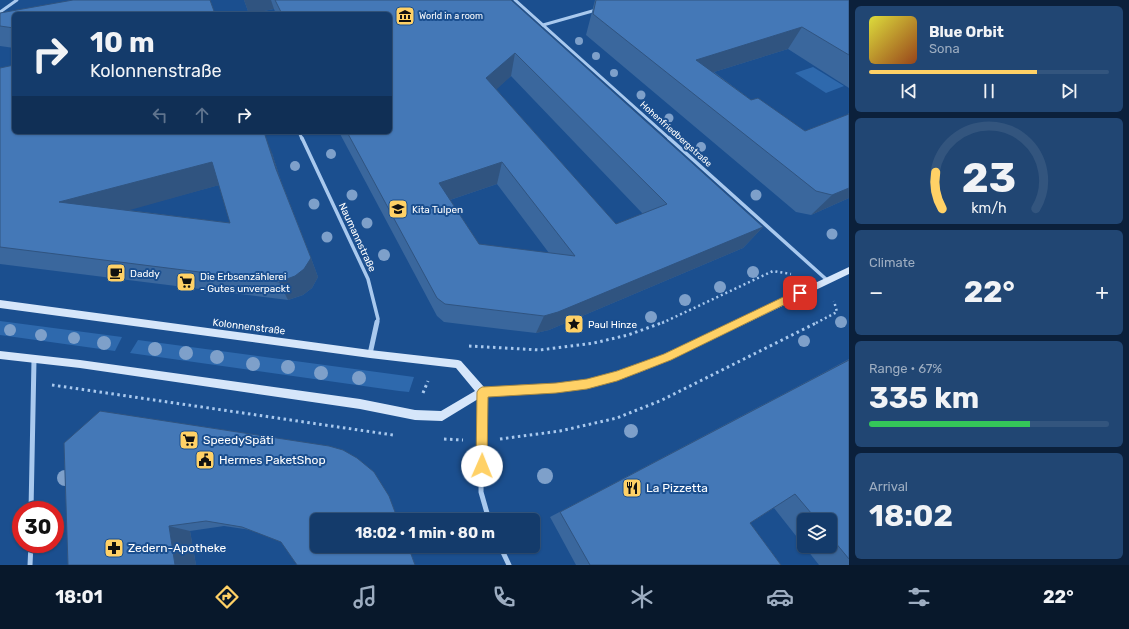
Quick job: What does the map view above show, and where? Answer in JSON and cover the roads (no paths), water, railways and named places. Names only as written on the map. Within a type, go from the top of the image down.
[{"type":"main road","points":[[0,355],[34,360],[74,363],[360,404],[415,414],[442,416],[482,392],[556,388],[587,384],[624,374],[667,357],[849,270]]},
{"type":"main road","name":"Kolonnenstraße","points":[[0,304],[370,354],[458,364],[482,392]]},
{"type":"street","points":[[0,12],[17,0]]},
{"type":"street","name":"Hohenfriedbergstraße","points":[[515,0],[827,280]]},
{"type":"street","points":[[543,25],[599,10]]},
{"type":"street","name":"Naumannstraße","points":[[301,134],[368,279],[378,319],[370,354]]},
{"type":"street","points":[[31,501],[34,360]]},
{"type":"street","points":[[482,392],[481,492],[487,513]]},
{"type":"street","points":[[30,553],[30,565]]},
{"type":"street","points":[[503,553],[509,565]]},
{"type":"place","name":"World in a room","points":[[405,16]]},
{"type":"place","name":"Kita Tulpen","points":[[398,209]]},
{"type":"place","name":"Daddy","points":[[116,273]]},
{"type":"place","name":"Die Erbsenzählerei - Gutes unverpackt","points":[[186,282]]},
{"type":"place","name":"Paul Hinze","points":[[574,324]]},
{"type":"place","name":"SpeedySpäti","points":[[189,440]]},
{"type":"place","name":"Hermes PaketShop","points":[[205,460]]},
{"type":"place","name":"La Pizzetta","points":[[632,488]]},
{"type":"place","name":"Zedern-Apotheke","points":[[114,548]]}]
